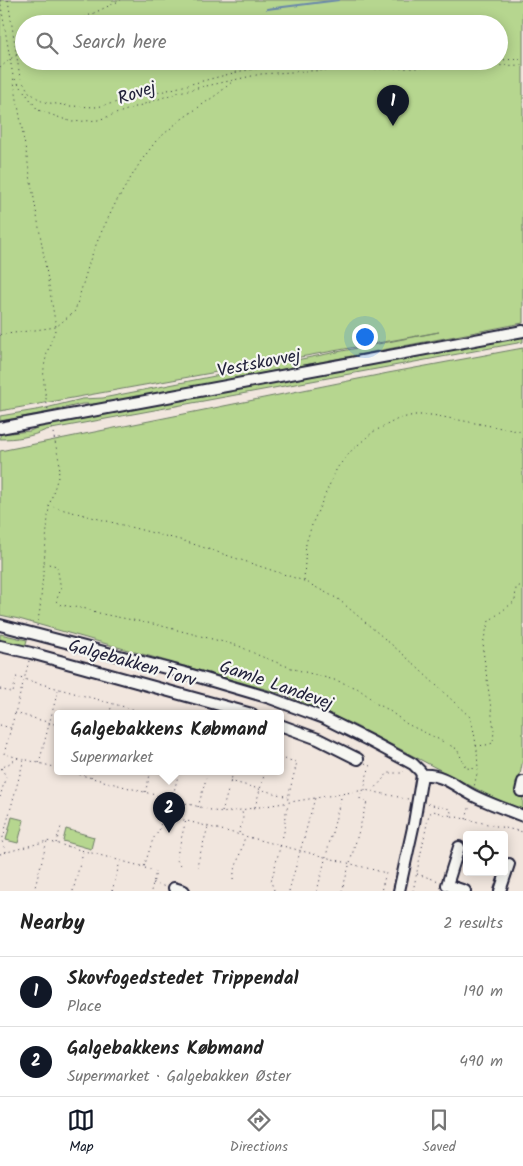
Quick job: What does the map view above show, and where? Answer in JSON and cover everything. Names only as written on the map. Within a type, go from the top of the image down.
[{"type":"street","name":"Vestskovvej","points":[[0,428],[523,331]]},
{"type":"street","name":"Gamle Landevej","points":[[0,625],[185,673],[270,698],[324,718],[370,741],[417,767],[422,775]]},
{"type":"street","points":[[31,653],[36,634]]},
{"type":"street","name":"Galgebakken Torv","points":[[0,646],[238,710]]},
{"type":"street","points":[[284,727],[358,759]]},
{"type":"street","points":[[399,891],[422,775],[443,778],[473,795],[523,816]]},
{"type":"street","points":[[523,782],[521,791],[523,791]]},
{"type":"street","points":[[459,847],[447,885],[465,891]]},
{"type":"street","points":[[500,891],[509,864]]},
{"type":"path","points":[[0,0],[56,327],[43,372],[49,413]]},
{"type":"path","points":[[8,0],[15,43]]},
{"type":"path","points":[[90,15],[122,0]]},
{"type":"path","points":[[0,68],[15,56]]},
{"type":"path","points":[[508,60],[523,59]]},
{"type":"path","name":"Rovej","points":[[508,65],[523,65]]},
{"type":"path","points":[[19,70],[20,77],[29,92],[44,102],[70,106],[97,107],[241,70]]},
{"type":"path","name":"Rovej","points":[[14,79],[38,110],[72,122],[98,120],[179,92],[261,74],[342,70]]},
{"type":"path","points":[[0,336],[56,327],[75,311],[90,260],[100,235],[116,202],[141,161],[156,141],[233,80]]},
{"type":"path","points":[[304,581],[306,543],[313,522],[337,468],[352,450],[373,432],[398,419],[414,415],[432,415],[523,432]]},
{"type":"path","points":[[36,634],[49,506],[60,465],[51,425]]},
{"type":"path","points":[[49,506],[184,541],[304,581],[338,599],[470,717],[474,732],[478,769],[466,819]]},
{"type":"path","points":[[44,563],[57,566],[61,589],[56,601],[61,605],[198,634],[239,646],[294,669],[357,688],[375,704],[387,709],[408,724],[457,749],[466,768],[478,769]]},
{"type":"path","points":[[476,746],[492,742],[494,730],[483,650],[484,638],[489,621],[515,601],[516,588],[523,584]]},
{"type":"path","points":[[31,653],[4,754],[54,767]]},
{"type":"path","points":[[0,689],[13,693],[16,677],[135,710]]},
{"type":"path","points":[[39,764],[58,689]]},
{"type":"path","points":[[110,710],[112,704]]},
{"type":"path","points":[[15,713],[54,724]]},
{"type":"path","points":[[0,725],[11,728]]},
{"type":"path","points":[[0,797],[6,776],[1,768],[18,758]]},
{"type":"path","points":[[6,852],[2,841],[24,759]]},
{"type":"path","points":[[274,890],[271,882],[286,824],[284,821],[288,797],[298,762],[284,759]]},
{"type":"path","points":[[358,759],[370,766],[365,781],[365,790]]},
{"type":"path","points":[[372,791],[388,773],[404,772],[409,762]]},
{"type":"path","points":[[81,775],[222,813],[362,790],[410,800]]},
{"type":"path","points":[[145,792],[150,775]]},
{"type":"path","points":[[172,799],[178,775]]},
{"type":"path","points":[[198,807],[207,775]]},
{"type":"path","points":[[222,813],[232,775]]},
{"type":"path","points":[[255,808],[264,775]]},
{"type":"path","points":[[230,781],[288,797]]},
{"type":"path","points":[[342,891],[366,802],[360,799],[362,790]]},
{"type":"path","points":[[317,891],[342,794]]},
{"type":"path","points":[[144,867],[153,840],[159,831],[168,798]]},
{"type":"path","points":[[290,891],[315,798]]},
{"type":"path","points":[[428,804],[450,809],[452,816]]},
{"type":"path","points":[[238,834],[243,818],[242,810]]},
{"type":"path","points":[[413,891],[429,814],[433,811],[523,832]]},
{"type":"path","points":[[164,815],[386,873],[381,891]]},
{"type":"path","points":[[181,864],[176,859],[186,820]]},
{"type":"path","points":[[198,867],[209,826]]},
{"type":"path","points":[[56,843],[61,827]]},
{"type":"path","points":[[233,879],[245,836]]},
{"type":"path","points":[[34,891],[47,841]]},
{"type":"path","points":[[0,854],[47,841],[56,843],[156,872],[151,891]]},
{"type":"path","points":[[73,891],[84,851]]},
{"type":"path","points":[[112,891],[120,861]]},
{"type":"path","points":[[416,874],[448,884]]},
{"type":"path","points":[[153,883],[179,890]]},
{"type":"green space","points":[[0,0],[523,0],[523,323],[102,404],[82,404],[0,421],[0,416],[42,409],[82,399],[103,398],[439,332],[0,411]]},
{"type":"green space","points":[[523,337],[523,342],[46,430],[23,437],[0,439],[0,434],[30,431],[45,424]]},
{"type":"green space","points":[[523,348],[523,759],[516,796],[523,798],[523,811],[513,808],[354,725],[286,695],[0,615],[0,451],[388,373]]},
{"type":"green space","points":[[0,634],[27,640],[25,647],[0,642]]},
{"type":"green space","points":[[12,817],[24,820],[18,843],[6,840]]},
{"type":"green space","points":[[66,829],[94,837],[91,849],[63,841]]},
{"type":"waterway","points":[[267,9],[339,0]]},
{"type":"place","name":"Skovfogedstedet Trippendal","points":[[393,126]]},
{"type":"place","name":"Galgebakkens Købmand","points":[[169,833]]}]
